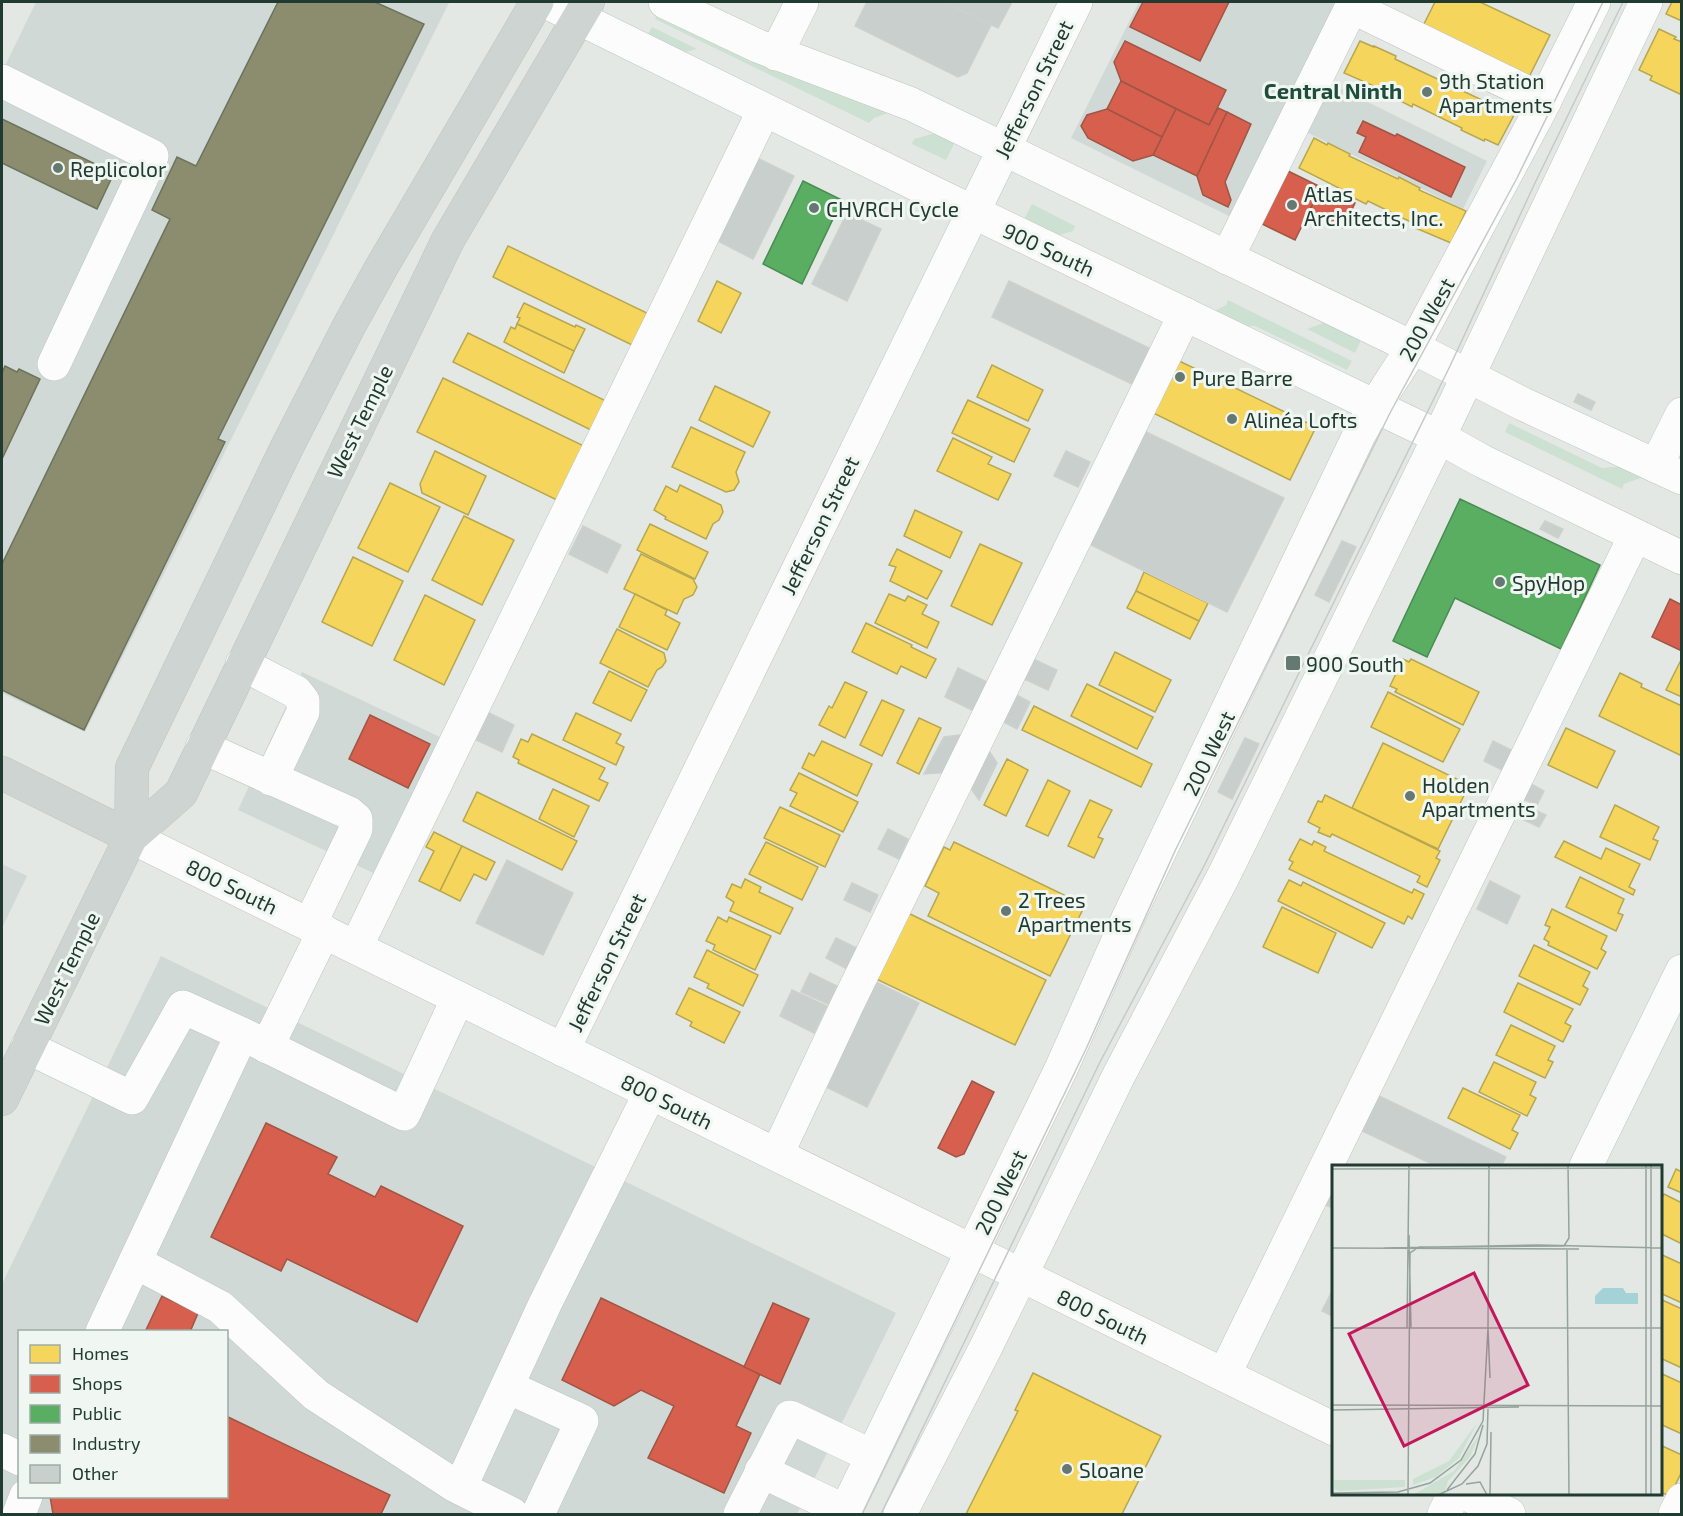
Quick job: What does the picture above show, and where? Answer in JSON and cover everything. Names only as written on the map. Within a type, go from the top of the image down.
[{"type":"main road","name":"West Temple","points":[[131,837],[132,768],[317,387],[370,288],[537,2]]},
{"type":"main road","name":"West Temple","points":[[2,1099],[131,837],[181,793],[448,240],[584,9]]},
{"type":"main road","name":"800 South","points":[[2,773],[131,837]]},
{"type":"street","name":"900 South","points":[[546,2],[584,9],[764,110],[1439,437],[1492,466],[1682,558]]},
{"type":"street","points":[[665,2],[701,9],[776,54],[890,95],[1413,347],[1523,404],[1669,472],[1682,414]]},
{"type":"street","points":[[776,54],[802,2]]},
{"type":"street","name":"Jefferson Street","points":[[563,1050],[1076,2]]},
{"type":"street","name":"200 West","points":[[844,1513],[1061,1069],[1129,916],[1375,406],[1413,347],[1545,101],[1594,2]]},
{"type":"street","points":[[900,1515],[1119,1075],[1224,875],[1439,437],[1646,2]]},
{"type":"street","points":[[1227,258],[1353,4],[1545,101]]},
{"type":"street","points":[[2,81],[152,156],[54,364]]},
{"type":"street","points":[[356,946],[764,110]]},
{"type":"street","points":[[777,1155],[853,993],[1185,314]]},
{"type":"street","points":[[1224,1375],[1628,532]]},
{"type":"street","points":[[242,664],[296,692],[303,701],[303,712],[271,779]]},
{"type":"street","points":[[103,1330],[135,1262],[317,928],[356,829],[356,819],[349,813],[202,747]]},
{"type":"street","name":"800 South","points":[[131,837],[1332,1428]]},
{"type":"street","points":[[1587,1165],[1682,971]]},
{"type":"street","points":[[27,1047],[132,1098],[183,1006],[404,1114],[458,998]]},
{"type":"street","points":[[460,1488],[545,1304],[650,1093]]},
{"type":"street","points":[[135,1262],[220,1307],[316,1395],[460,1488],[512,1515]]},
{"type":"street","points":[[508,1387],[582,1421],[538,1515]]},
{"type":"street","points":[[740,1515],[790,1417],[872,1456]]},
{"type":"street","points":[[2,1450],[18,1458]]},
{"type":"street","points":[[761,1471],[844,1513]]},
{"type":"street","points":[[1444,1515],[1454,1495]]},
{"type":"street","points":[[1468,1495],[1509,1515]]},
{"type":"street","points":[[19,1515],[26,1498]]},
{"type":"street","points":[[1675,1515],[1682,1500]]},
{"type":"shaded area","points":[[36,2],[449,3],[85,732],[2,693],[2,72]]},
{"type":"shaded area","points":[[1139,2],[1346,2],[1311,74],[1487,161],[1463,209],[1284,121],[1235,219],[1071,138]]},
{"type":"shaded area","points":[[302,672],[442,738],[380,876],[238,810]]},
{"type":"shaded area","points":[[2,864],[27,876],[2,928]]},
{"type":"shaded area","points":[[161,956],[896,1313],[797,1514],[2,1514],[2,1284]]},
{"type":"green space","points":[[660,9],[893,111],[874,118],[869,123],[655,19]]},
{"type":"green space","points":[[652,27],[697,49],[667,57],[646,38]]},
{"type":"green space","points":[[943,131],[956,140],[946,160],[912,144],[914,139]]},
{"type":"green space","points":[[1032,204],[1075,226],[1073,231],[1046,239],[1020,227]]},
{"type":"green space","points":[[1228,300],[1352,361],[1347,370],[1255,326],[1222,326],[1203,317],[1226,305]]},
{"type":"green space","points":[[1331,320],[1362,338],[1355,353],[1307,329]]},
{"type":"green space","points":[[1509,423],[1602,468],[1634,465],[1651,474],[1624,484],[1622,489],[1505,432]]},
{"type":"building: Homes","points":[[1435,2],[1480,2],[1550,35],[1528,79],[1422,28]]},
{"type":"building: Homes","points":[[1672,2],[1682,2],[1682,21],[1666,14]]},
{"type":"building: Homes","points":[[1659,29],[1682,42],[1682,95],[1650,80],[1652,76],[1639,70]]},
{"type":"building: Homes","name":"9th Station Apartments","points":[[1360,41],[1396,56],[1395,59],[1514,115],[1498,145],[1485,139],[1484,141],[1413,104],[1412,107],[1389,95],[1390,93],[1344,73]]},
{"type":"building: Homes","points":[[1314,138],[1466,211],[1451,243],[1413,227],[1415,224],[1368,201],[1366,204],[1299,168]]},
{"type":"building: Homes","points":[[508,246],[647,313],[632,345],[493,277]]},
{"type":"building: Homes","points":[[717,281],[741,293],[721,333],[698,321]]},
{"type":"building: Homes","points":[[524,303],[575,327],[576,325],[585,329],[574,351],[517,324],[520,318],[517,317]]},
{"type":"building: Homes","points":[[517,324],[574,351],[564,373],[504,342],[511,327],[515,329]]},
{"type":"building: Homes","points":[[468,333],[608,402],[593,431],[453,362]]},
{"type":"building: Homes","name":"Alinéa Lofts","points":[[1173,358],[1316,427],[1290,480],[1147,410]]},
{"type":"building: Homes","points":[[992,365],[1043,390],[1028,421],[977,397]]},
{"type":"building: Homes","points":[[443,378],[586,447],[559,501],[417,432]]},
{"type":"building: Homes","points":[[715,386],[770,412],[753,447],[699,420]]},
{"type":"building: Homes","points":[[968,400],[1030,429],[1014,462],[952,433]]},
{"type":"building: Homes","points":[[691,427],[745,452],[736,472],[739,482],[734,490],[726,492],[672,467]]},
{"type":"building: Homes","points":[[953,438],[992,457],[988,464],[1011,474],[998,500],[937,471]]},
{"type":"building: Homes","points":[[435,451],[486,476],[468,515],[422,493],[420,484]]},
{"type":"building: Homes","points":[[390,483],[440,507],[408,572],[358,548]]},
{"type":"building: Homes","points":[[680,485],[721,505],[723,512],[719,520],[713,524],[706,539],[665,519],[666,517],[654,510],[666,486],[677,492]]},
{"type":"building: Homes","points":[[915,510],[962,532],[950,558],[904,536]]},
{"type":"building: Homes","points":[[464,516],[514,540],[482,605],[432,580]]},
{"type":"building: Homes","points":[[650,524],[708,552],[695,579],[637,550]]},
{"type":"building: Homes","points":[[980,544],[1022,563],[992,625],[951,606]]},
{"type":"building: Homes","points":[[897,549],[942,571],[927,599],[890,581],[896,567],[889,565]]},
{"type":"building: Homes","points":[[641,554],[693,579],[697,587],[693,595],[684,599],[677,614],[624,589]]},
{"type":"building: Homes","points":[[353,557],[403,581],[372,646],[322,622]]},
{"type":"building: Homes","points":[[1144,572],[1208,603],[1199,621],[1136,591]]},
{"type":"building: Homes","points":[[1136,591],[1199,621],[1190,639],[1127,608]]},
{"type":"building: Homes","points":[[635,594],[667,610],[665,615],[680,623],[667,650],[619,627]]},
{"type":"building: Homes","points":[[889,594],[905,601],[908,596],[927,605],[922,614],[939,622],[927,648],[875,623]]},
{"type":"building: Homes","points":[[425,595],[475,620],[444,685],[394,660]]},
{"type":"building: Homes","points":[[866,623],[936,659],[926,678],[901,666],[897,674],[852,652]]},
{"type":"building: Homes","points":[[617,629],[664,653],[666,661],[657,670],[648,687],[600,663]]},
{"type":"building: Homes","points":[[1115,652],[1171,680],[1155,712],[1099,685]]},
{"type":"building: Homes","points":[[1682,658],[1682,697],[1666,690]]},
{"type":"building: Homes","points":[[1403,659],[1409,662],[1411,659],[1479,692],[1463,725],[1395,692],[1397,689],[1390,686]]},
{"type":"building: Homes","points":[[609,671],[647,690],[631,721],[593,703]]},
{"type":"building: Homes","points":[[1620,673],[1642,684],[1641,687],[1682,706],[1682,756],[1599,716]]},
{"type":"building: Homes","points":[[845,682],[867,692],[845,738],[819,725],[829,706],[832,708]]},
{"type":"building: Homes","points":[[1087,684],[1153,717],[1137,749],[1071,716]]},
{"type":"building: Homes","points":[[1388,692],[1460,729],[1443,762],[1371,727]]},
{"type":"building: Homes","points":[[882,700],[904,710],[882,756],[860,745]]},
{"type":"building: Homes","points":[[1034,706],[1152,764],[1141,787],[1022,730]]},
{"type":"building: Homes","points":[[576,713],[621,734],[616,743],[624,747],[616,765],[563,740]]},
{"type":"building: Homes","points":[[919,718],[941,728],[919,774],[897,763]]},
{"type":"building: Homes","points":[[1566,728],[1615,751],[1597,788],[1548,765]]},
{"type":"building: Homes","points":[[532,734],[605,768],[599,779],[608,783],[599,801],[518,763],[519,760],[513,757],[521,739],[528,742]]},
{"type":"building: Homes","points":[[822,741],[872,764],[857,796],[802,768],[809,753],[814,756]]},
{"type":"building: Homes","name":"Holden Apartments","points":[[1383,743],[1469,785],[1438,849],[1352,808]]},
{"type":"building: Homes","points":[[1007,759],[1028,770],[1006,816],[984,805]]},
{"type":"building: Homes","points":[[799,773],[858,802],[843,832],[790,806],[797,793],[790,790]]},
{"type":"building: Homes","points":[[1048,780],[1070,791],[1048,836],[1026,826]]},
{"type":"building: Homes","points":[[553,789],[589,806],[574,837],[539,819]]},
{"type":"building: Homes","points":[[477,792],[577,841],[562,870],[463,821]]},
{"type":"building: Homes","points":[[1325,795],[1440,851],[1436,858],[1440,860],[1427,887],[1417,882],[1420,876],[1332,834],[1330,837],[1318,832],[1320,828],[1308,822],[1318,801],[1322,802]]},
{"type":"building: Homes","points":[[1090,800],[1112,810],[1098,837],[1103,839],[1094,858],[1068,846]]},
{"type":"building: Homes","points":[[1615,805],[1659,827],[1653,839],[1658,841],[1650,860],[1600,837]]},
{"type":"building: Homes","points":[[780,807],[840,835],[825,867],[764,838]]},
{"type":"building: Homes","points":[[434,832],[462,846],[440,891],[419,881],[434,851],[426,847]]},
{"type":"building: Homes","points":[[1300,839],[1312,845],[1314,841],[1326,847],[1324,851],[1412,893],[1414,889],[1424,894],[1412,919],[1408,916],[1404,924],[1289,869],[1293,862],[1289,860]]},
{"type":"building: Homes","points":[[1564,841],[1601,859],[1606,848],[1640,864],[1629,887],[1635,890],[1633,895],[1555,857]]},
{"type":"building: Homes","points":[[766,842],[818,867],[802,900],[749,874]]},
{"type":"building: Homes","name":"2 Trees Apartments","points":[[954,842],[1085,905],[1050,976],[928,916],[939,893],[925,886],[944,847],[950,850]]},
{"type":"building: Homes","points":[[462,846],[495,862],[486,880],[474,874],[460,901],[440,891]]},
{"type":"building: Homes","points":[[1580,877],[1624,899],[1618,913],[1623,915],[1616,931],[1566,907]]},
{"type":"building: Homes","points":[[745,879],[761,887],[759,892],[793,908],[780,934],[730,911],[734,902],[726,897],[732,884],[741,888]]},
{"type":"building: Homes","points":[[1289,880],[1301,886],[1303,882],[1385,923],[1372,948],[1278,901]]},
{"type":"building: Homes","points":[[1282,907],[1336,933],[1318,973],[1263,947]]},
{"type":"building: Homes","points":[[1552,909],[1607,936],[1601,949],[1606,952],[1597,969],[1548,945],[1549,942],[1544,939],[1550,927],[1545,925]]},
{"type":"building: Homes","points":[[906,912],[1046,980],[1015,1045],[874,978]]},
{"type":"building: Homes","points":[[718,917],[727,922],[729,917],[771,936],[755,970],[713,950],[715,945],[706,941]]},
{"type":"building: Homes","points":[[1534,945],[1590,972],[1583,986],[1588,989],[1580,1005],[1519,976]]},
{"type":"building: Homes","points":[[707,950],[758,975],[743,1006],[707,988],[709,984],[694,977]]},
{"type":"building: Homes","points":[[1518,983],[1573,1009],[1565,1023],[1571,1026],[1563,1042],[1504,1012]]},
{"type":"building: Homes","points":[[689,988],[740,1012],[724,1043],[690,1026],[692,1022],[676,1014]]},
{"type":"building: Homes","points":[[1511,1025],[1555,1046],[1548,1060],[1553,1062],[1545,1078],[1496,1055]]},
{"type":"building: Homes","points":[[1494,1062],[1536,1082],[1530,1095],[1536,1098],[1527,1116],[1479,1092]]},
{"type":"building: Homes","points":[[1463,1088],[1520,1115],[1512,1130],[1518,1133],[1510,1149],[1448,1118]]},
{"type":"building: Homes","points":[[1676,1169],[1682,1172],[1682,1193],[1668,1187]]},
{"type":"building: Homes","points":[[1664,1194],[1682,1203],[1682,1244],[1662,1234]]},
{"type":"building: Homes","points":[[1662,1255],[1682,1264],[1682,1303],[1662,1294]]},
{"type":"building: Homes","points":[[1662,1300],[1682,1309],[1682,1368],[1662,1359]]},
{"type":"building: Homes","name":"Sloane","points":[[1033,1373],[1161,1436],[1122,1514],[966,1514],[1018,1411],[1015,1410]]},
{"type":"building: Homes","points":[[1662,1374],[1682,1383],[1682,1434],[1662,1425]]},
{"type":"building: Homes","points":[[1662,1446],[1682,1455],[1682,1471],[1670,1496],[1662,1493]]},
{"type":"building: Shops","points":[[1143,2],[1229,2],[1200,61],[1130,27]]},
{"type":"building: Shops","points":[[1125,41],[1226,90],[1209,125],[1121,81],[1114,62]]},
{"type":"building: Shops","points":[[1121,81],[1176,109],[1162,137],[1107,109]]},
{"type":"building: Shops","points":[[1218,108],[1227,112],[1197,176],[1153,155],[1176,109],[1209,125]]},
{"type":"building: Shops","points":[[1107,109],[1162,137],[1153,155],[1133,161],[1088,138],[1081,126],[1087,115]]},
{"type":"building: Shops","points":[[1227,112],[1251,124],[1225,182],[1231,200],[1228,207],[1203,195],[1197,176]]},
{"type":"building: Shops","points":[[1363,121],[1395,136],[1397,134],[1465,167],[1451,197],[1359,152],[1366,137],[1357,133]]},
{"type":"building: Shops","name":"Atlas Architects, Inc.","points":[[1288,171],[1321,187],[1295,240],[1262,224]]},
{"type":"building: Shops","points":[[1321,187],[1355,203],[1343,228],[1309,212]]},
{"type":"building: Shops","points":[[1670,599],[1682,605],[1682,651],[1652,637]]},
{"type":"building: Shops","points":[[370,715],[430,744],[408,788],[349,759]]},
{"type":"building: Shops","points":[[972,1081],[994,1092],[964,1154],[956,1157],[938,1148]]},
{"type":"building: Shops","points":[[266,1123],[337,1157],[328,1174],[375,1197],[381,1186],[463,1226],[417,1322],[287,1259],[281,1271],[211,1237]]},
{"type":"building: Shops","points":[[162,1296],[198,1313],[191,1330],[146,1330]]},
{"type":"building: Shops","points":[[601,1298],[760,1374],[736,1426],[751,1433],[724,1493],[648,1458],[674,1406],[641,1390],[614,1406],[562,1380]]},
{"type":"building: Shops","points":[[773,1303],[809,1319],[780,1384],[744,1367]]},
{"type":"building: Shops","points":[[228,1417],[390,1495],[381,1514],[53,1514],[50,1498],[228,1498]]},
{"type":"building: Public","points":[[803,181],[842,200],[802,284],[763,264]]},
{"type":"building: Public","points":[[1460,499],[1600,565],[1561,649],[1455,598],[1427,657],[1393,641]]},
{"type":"building: Industry","points":[[278,2],[375,2],[424,24],[218,439],[225,442],[84,730],[2,690],[2,564],[170,219],[152,210],[177,157],[196,166]]},
{"type":"building: Industry","name":"Replicolor","points":[[2,119],[114,173],[97,209],[2,163]]},
{"type":"building: Industry","points":[[5,366],[17,372],[19,369],[40,379],[2,459],[2,373]]},
{"type":"building: Other","points":[[867,2],[944,2],[991,25],[967,73],[958,77],[855,26]]},
{"type":"building: Other","points":[[944,2],[1012,2],[998,28]]},
{"type":"building: Other","points":[[755,157],[794,176],[753,259],[714,239]]},
{"type":"building: Other","points":[[847,213],[881,229],[847,301],[812,284]]},
{"type":"building: Other","points":[[1009,281],[1149,348],[1132,384],[992,317]]},
{"type":"building: Other","points":[[1578,394],[1595,402],[1591,410],[1574,402]]},
{"type":"building: Other","points":[[1142,430],[1284,498],[1227,612],[1085,542]]},
{"type":"building: Other","points":[[1066,451],[1090,462],[1078,487],[1054,476]]},
{"type":"building: Other","points":[[1545,521],[1563,529],[1558,538],[1540,529]]},
{"type":"building: Other","points":[[583,526],[621,545],[607,573],[569,554]]},
{"type":"building: Other","points":[[1342,541],[1356,547],[1329,602],[1315,595]]},
{"type":"building: Other","points":[[1031,658],[1057,670],[1048,690],[1022,678]]},
{"type":"building: Other","points":[[958,668],[987,682],[974,711],[945,697]]},
{"type":"building: Other","points":[[1009,691],[1030,702],[1017,729],[996,718]]},
{"type":"building: Other","points":[[489,713],[514,725],[502,752],[476,740]]},
{"type":"building: Other","points":[[968,734],[950,772],[924,774],[944,737]]},
{"type":"building: Other","points":[[1245,738],[1259,744],[1232,799],[1218,792]]},
{"type":"building: Other","points":[[1493,741],[1513,751],[1504,771],[1484,761]]},
{"type":"building: Other","points":[[983,742],[997,763],[979,800],[965,780]]},
{"type":"building: Other","points":[[1531,784],[1544,791],[1537,805],[1523,799]]},
{"type":"building: Other","points":[[1524,805],[1546,815],[1539,827],[1518,817]]},
{"type":"building: Other","points":[[888,829],[908,839],[899,859],[878,849]]},
{"type":"building: Other","points":[[507,860],[573,893],[543,955],[476,923]]},
{"type":"building: Other","points":[[1490,881],[1520,896],[1507,924],[1477,909]]},
{"type":"building: Other","points":[[852,883],[878,895],[870,912],[844,900]]},
{"type":"building: Other","points":[[836,938],[861,950],[851,971],[826,958]]},
{"type":"building: Other","points":[[810,973],[837,986],[828,1004],[801,992]]},
{"type":"building: Other","points":[[870,979],[919,1003],[867,1107],[818,1083]]},
{"type":"building: Other","points":[[792,990],[827,1006],[814,1033],[780,1016]]},
{"type":"building: Other","points":[[1377,1095],[1506,1157],[1502,1165],[1434,1165],[1360,1130]]},
{"type":"building: Other","points":[[1332,1188],[1332,1208],[1324,1204]]},
{"type":"building: Other","points":[[1332,1291],[1332,1316],[1322,1311]]},
{"type":"tram line","points":[[862,1514],[1086,1049],[1175,851],[1390,413],[1517,178],[1603,2]]},
{"type":"tram line","points":[[881,1514],[1099,1064],[1204,866],[1450,366],[1534,185],[1623,2]]},
{"type":"place","name":"9th Station Apartments","points":[[1427,92]]},
{"type":"place","name":"Replicolor","points":[[58,168]]},
{"type":"place","name":"Atlas Architects, Inc.","points":[[1292,205]]},
{"type":"place","name":"CHVRCH Cycle","points":[[814,208]]},
{"type":"place","name":"Pure Barre","points":[[1180,377]]},
{"type":"place","name":"Alinéa Lofts","points":[[1232,419]]},
{"type":"place","name":"SpyHop","points":[[1500,582]]},
{"type":"place","name":"900 South","points":[[1293,663]]},
{"type":"place","name":"Holden Apartments","points":[[1410,796]]},
{"type":"place","name":"2 Trees Apartments","points":[[1006,911]]},
{"type":"place","name":"Sloane","points":[[1067,1469]]},
{"type":"district","name":"Central Ninth","points":[[1333,90]]}]
